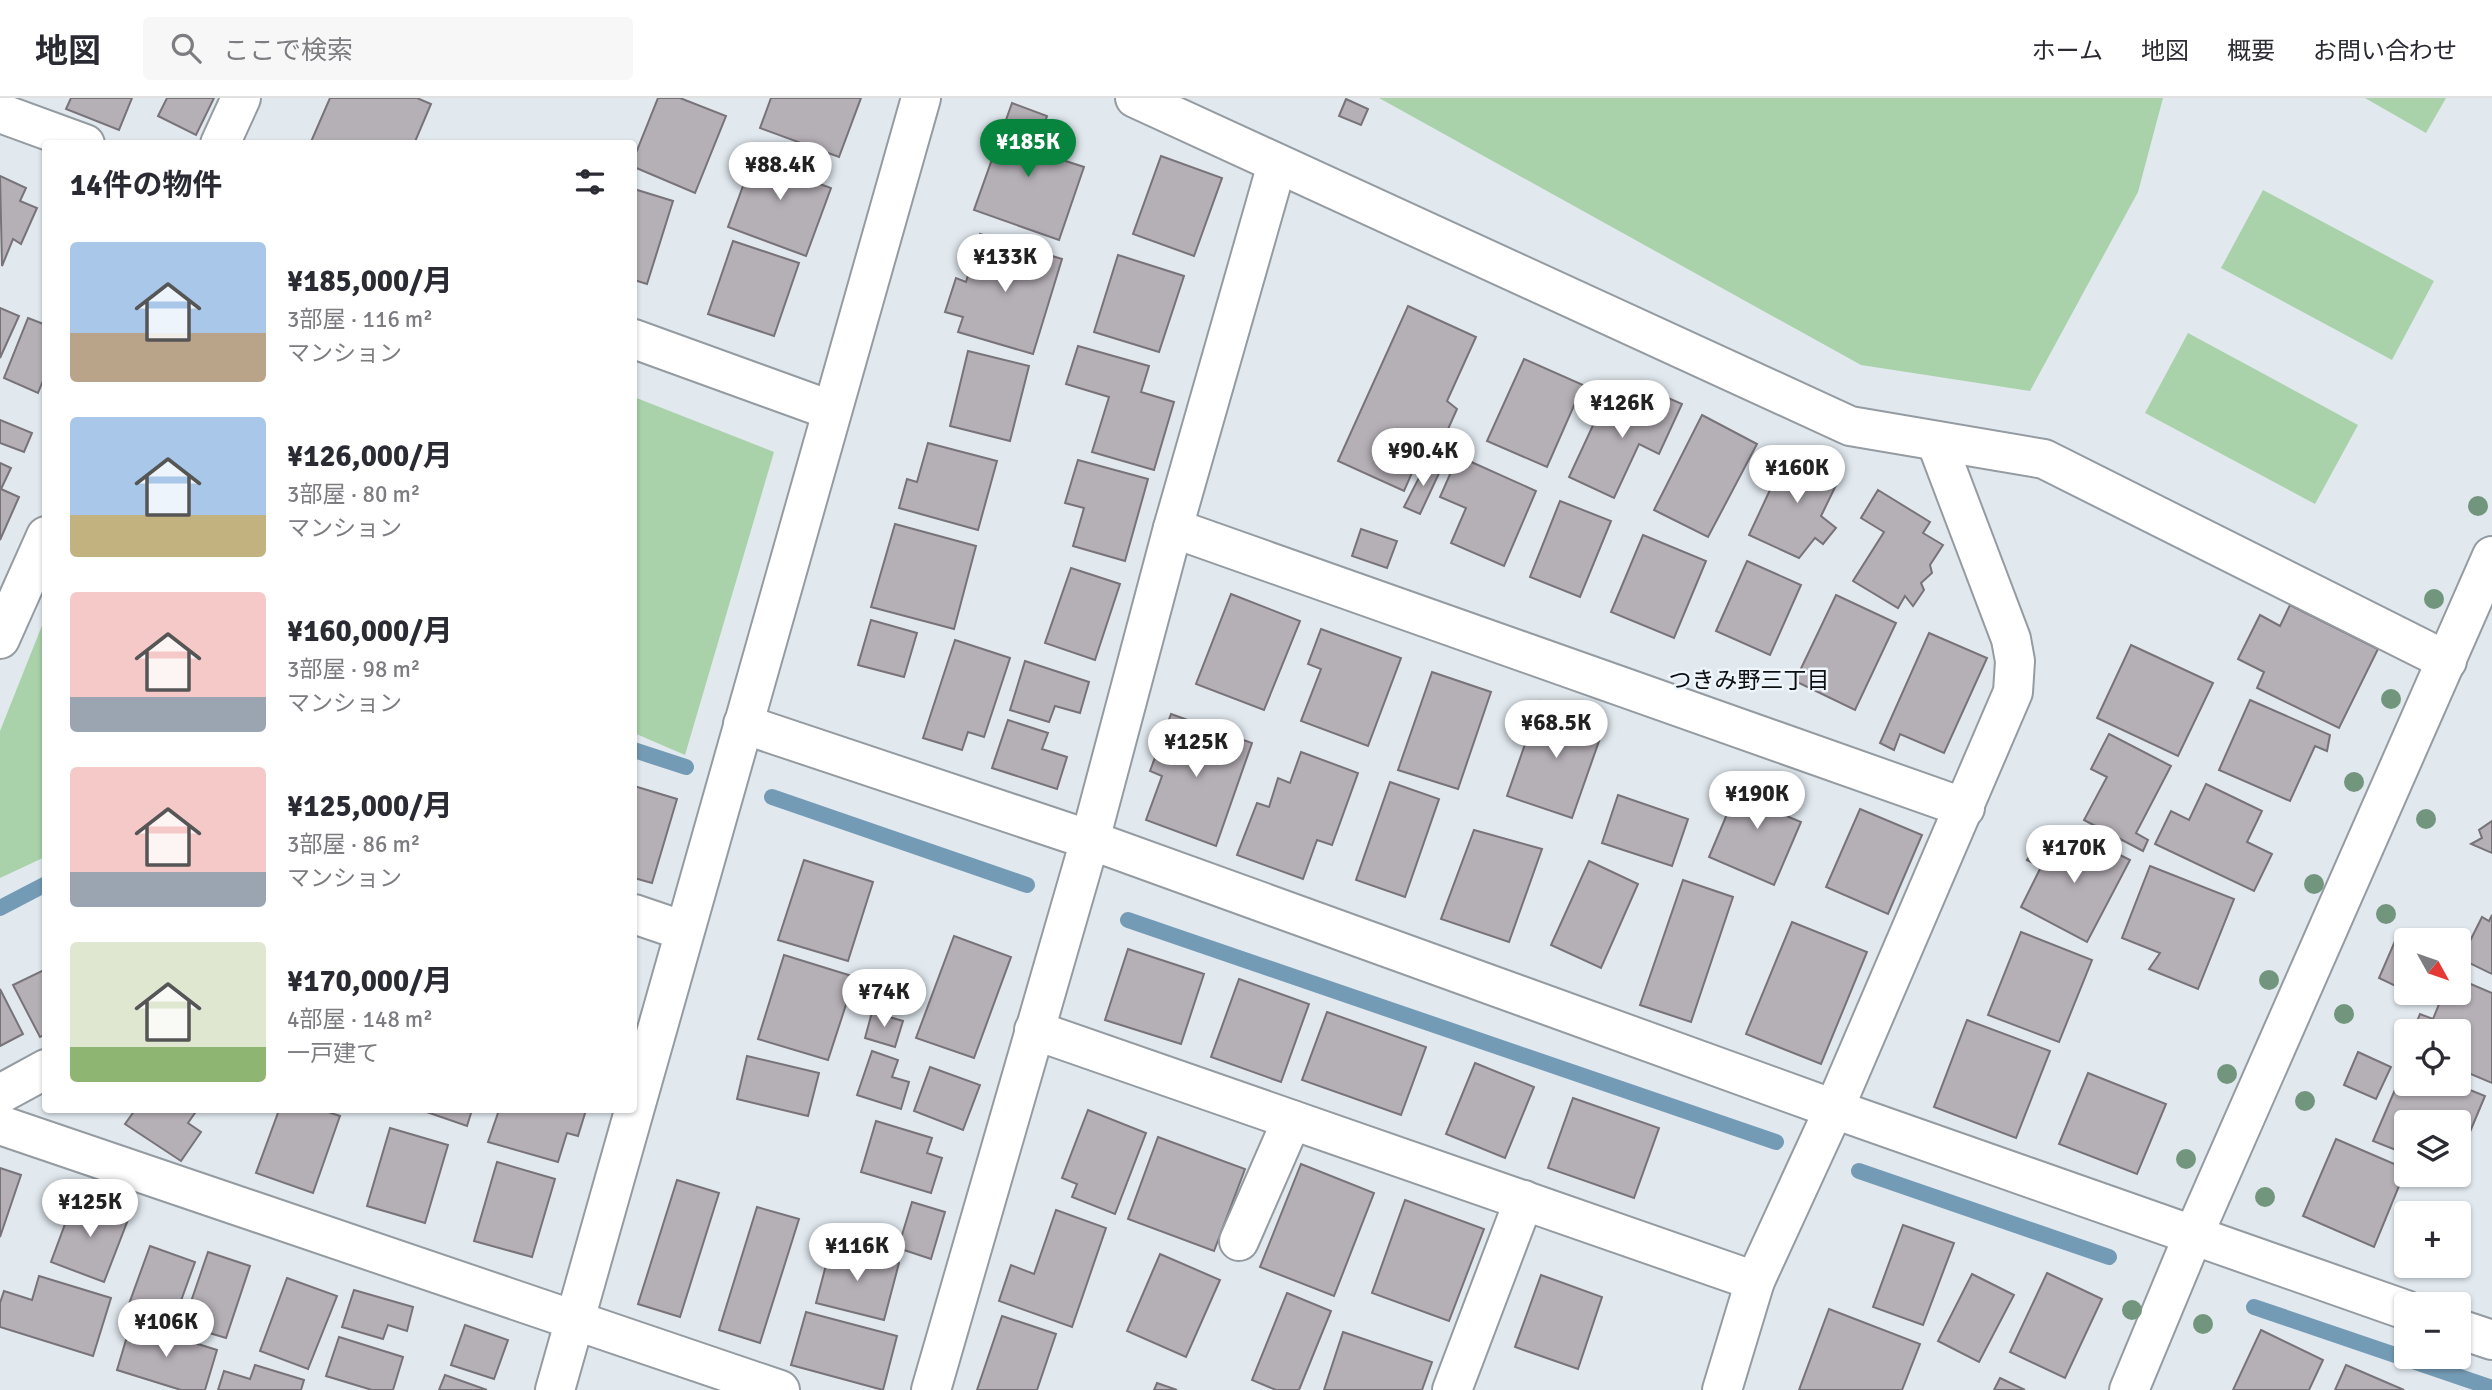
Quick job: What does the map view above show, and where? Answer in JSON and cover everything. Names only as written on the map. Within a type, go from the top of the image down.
[{"type":"street","points":[[222,140],[241,98]]},
{"type":"street","points":[[637,1099],[830,410],[921,98]]},
{"type":"street","points":[[1135,98],[1850,426],[2044,459],[2447,661]]},
{"type":"street","points":[[0,113],[74,140]]},
{"type":"street","points":[[931,1390],[1090,840],[1172,528],[1277,164]]},
{"type":"street","points":[[637,340],[830,410]]},
{"type":"street","points":[[1722,1390],[1755,1281],[1834,1109],[2013,692],[2015,661],[2011,639],[1936,441]]},
{"type":"street","points":[[1172,528],[1965,808]]},
{"type":"street","points":[[0,639],[42,545]]},
{"type":"street","points":[[2129,1390],[2193,1236],[2492,556]]},
{"type":"street","points":[[743,724],[1090,840],[1834,1109],[2394,1306]]},
{"type":"street","points":[[637,915],[684,931]]},
{"type":"street","points":[[1034,1030],[1755,1281]]},
{"type":"street","points":[[0,1094],[42,1071]]},
{"type":"street","points":[[555,1390],[633,1113]]},
{"type":"street","points":[[1239,1241],[1292,1119]]},
{"type":"street","points":[[0,1125],[779,1390]]},
{"type":"street","points":[[1452,1390],[1524,1200]]},
{"type":"street","points":[[2471,1333],[2492,1340]]},
{"type":"green space","points":[[1379,98],[2163,98],[2138,192],[2030,391],[1861,365]]},
{"type":"green space","points":[[2365,98],[2446,98],[2426,133]]},
{"type":"green space","points":[[2263,190],[2434,281],[2392,360],[2221,268]]},
{"type":"green space","points":[[2188,333],[2358,425],[2315,504],[2145,413]]},
{"type":"green space","points":[[637,398],[774,452],[685,755],[637,734]]},
{"type":"green space","points":[[42,626],[42,858],[0,878],[0,731]]},
{"type":"building","points":[[71,98],[132,98],[119,130],[66,109]]},
{"type":"building","points":[[167,98],[214,98],[196,135],[158,116]]},
{"type":"building","points":[[330,98],[417,98],[431,104],[416,140],[312,140]]},
{"type":"building","points":[[658,98],[680,98],[726,116],[695,193],[637,168],[637,150]]},
{"type":"building","points":[[771,98],[861,98],[839,157],[760,128]]},
{"type":"building","points":[[1346,99],[1368,109],[1361,125],[1339,116]]},
{"type":"building","points":[[1012,103],[1047,116],[1035,151],[1084,167],[1059,240],[974,210]]},
{"type":"building","points":[[758,145],[812,165],[806,179],[831,188],[806,256],[728,227]]},
{"type":"building","points":[[1161,156],[1222,178],[1194,256],[1133,234]]},
{"type":"building","points":[[0,176],[26,188],[20,201],[37,208],[21,244],[13,239],[2,266]]},
{"type":"building","points":[[637,190],[673,201],[647,284],[637,281]]},
{"type":"building","points":[[980,234],[1062,259],[1033,354],[958,332],[963,317],[945,312],[956,278],[966,282]]},
{"type":"building","points":[[733,241],[799,263],[774,336],[708,314]]},
{"type":"building","points":[[1118,255],[1184,276],[1159,352],[1094,332]]},
{"type":"building","points":[[1408,306],[1476,337],[1447,401],[1457,409],[1436,456],[1422,450],[1404,491],[1338,461]]},
{"type":"building","points":[[0,308],[19,316],[0,358]]},
{"type":"building","points":[[28,318],[42,323],[42,383],[38,393],[4,378]]},
{"type":"building","points":[[1078,346],[1149,366],[1141,392],[1174,402],[1154,470],[1092,452],[1109,397],[1066,384]]},
{"type":"building","points":[[968,351],[1029,366],[1010,441],[950,426]]},
{"type":"building","points":[[1524,359],[1583,385],[1547,467],[1487,441]]},
{"type":"building","points":[[1652,391],[1682,404],[1659,454],[1639,444],[1614,498],[1569,477],[1607,395],[1643,412]]},
{"type":"building","points":[[1702,415],[1757,444],[1708,537],[1654,510]]},
{"type":"building","points":[[0,420],[32,433],[24,452],[0,443]]},
{"type":"building","points":[[928,443],[997,461],[978,530],[899,508],[907,479],[917,482]]},
{"type":"building","points":[[1790,447],[1843,471],[1821,516],[1836,528],[1823,544],[1815,538],[1799,558],[1749,535]]},
{"type":"building","points":[[1458,456],[1536,491],[1504,566],[1451,543],[1466,508],[1440,497]]},
{"type":"building","points":[[1078,460],[1148,479],[1125,561],[1073,546],[1084,508],[1065,503]]},
{"type":"building","points":[[1427,462],[1441,469],[1420,514],[1404,507]]},
{"type":"building","points":[[0,463],[11,468],[1,489],[19,497],[0,540]]},
{"type":"building","points":[[1878,490],[1930,522],[1923,533],[1943,545],[1930,565],[1932,573],[1921,583],[1924,590],[1913,606],[1905,596],[1898,608],[1853,581],[1884,532],[1861,518]]},
{"type":"building","points":[[1560,501],[1611,521],[1580,597],[1530,577]]},
{"type":"building","points":[[895,524],[976,546],[954,629],[871,607]]},
{"type":"building","points":[[1361,529],[1397,541],[1387,568],[1352,556]]},
{"type":"building","points":[[1643,535],[1706,561],[1674,638],[1611,612]]},
{"type":"building","points":[[1747,561],[1801,585],[1770,655],[1716,631]]},
{"type":"building","points":[[1071,568],[1120,584],[1095,660],[1045,643]]},
{"type":"building","points":[[1231,594],[1300,621],[1264,710],[1196,684]]},
{"type":"building","points":[[1836,595],[1896,623],[1855,710],[1795,681]]},
{"type":"building","points":[[2290,605],[2378,649],[2339,728],[2257,688],[2264,672],[2238,659],[2260,615],[2280,626]]},
{"type":"building","points":[[871,620],[917,633],[904,677],[858,665]]},
{"type":"building","points":[[1321,629],[1401,658],[1368,746],[1301,721],[1321,669],[1308,664]]},
{"type":"building","points":[[1929,633],[1987,658],[1944,753],[1900,734],[1894,750],[1880,743]]},
{"type":"building","points":[[955,640],[1010,658],[984,737],[968,732],[962,750],[923,738]]},
{"type":"building","points":[[2131,645],[2213,683],[2178,756],[2097,718]]},
{"type":"building","points":[[1025,661],[1089,682],[1080,713],[1055,706],[1049,722],[1010,710]]},
{"type":"building","points":[[1432,672],[1491,692],[1458,789],[1398,770]]},
{"type":"building","points":[[2250,700],[2330,735],[2327,751],[2315,746],[2290,801],[2219,770]]},
{"type":"building","points":[[1540,701],[1605,724],[1572,818],[1507,796]]},
{"type":"building","points":[[1171,714],[1252,743],[1216,846],[1146,820],[1162,776],[1150,771]]},
{"type":"building","points":[[1008,720],[1048,733],[1042,749],[1067,757],[1057,789],[992,768]]},
{"type":"building","points":[[2109,734],[2171,766],[2136,833],[2148,840],[2143,851],[2084,820],[2107,777],[2091,769]]},
{"type":"building","points":[[1301,752],[1358,773],[1332,845],[1317,840],[1303,879],[1237,855],[1257,803],[1269,807],[1278,778],[1290,783]]},
{"type":"building","points":[[1743,776],[1797,799],[1784,815],[1801,822],[1774,885],[1709,857]]},
{"type":"building","points":[[1390,782],[1439,799],[1405,897],[1356,880]]},
{"type":"building","points":[[2206,784],[2262,811],[2247,842],[2272,854],[2254,891],[2155,844],[2171,811],[2189,820]]},
{"type":"building","points":[[637,787],[677,799],[652,883],[637,879]]},
{"type":"building","points":[[1618,795],[1688,819],[1672,866],[1602,843]]},
{"type":"building","points":[[1860,809],[1922,835],[1888,914],[1826,887]]},
{"type":"building","points":[[2492,821],[2492,853],[2471,844],[2482,838],[2479,830]]},
{"type":"building","points":[[1474,830],[1542,849],[1509,942],[1441,919]]},
{"type":"building","points":[[2076,833],[2130,860],[2087,942],[2021,907],[2041,867],[2027,860],[2038,841],[2065,855]]},
{"type":"building","points":[[804,860],[873,882],[848,961],[778,940]]},
{"type":"building","points":[[1589,861],[1638,884],[1601,968],[1551,945]]},
{"type":"building","points":[[2150,866],[2234,899],[2198,989],[2149,969],[2160,953],[2122,938]]},
{"type":"building","points":[[1683,880],[1733,897],[1691,1022],[1640,1005]]},
{"type":"building","points":[[2492,915],[2492,974],[2471,964],[2471,939],[2482,917],[2489,921]]},
{"type":"building","points":[[1792,922],[1867,952],[1821,1064],[1746,1034]]},
{"type":"building","points":[[2021,932],[2092,960],[2059,1042],[1988,1015]]},
{"type":"building","points":[[954,936],[1011,957],[974,1058],[916,1038]]},
{"type":"building","points":[[2394,943],[2394,985],[2379,978]]},
{"type":"building","points":[[1128,949],[1204,974],[1181,1044],[1105,1020]]},
{"type":"building","points":[[784,955],[855,977],[828,1060],[758,1039]]},
{"type":"building","points":[[42,971],[42,1036],[40,1037],[13,985]]},
{"type":"building","points":[[1239,979],[1309,1004],[1281,1082],[1211,1057]]},
{"type":"building","points":[[2471,984],[2492,993],[2492,1083],[2471,1074],[2471,1019],[2433,1019],[2439,1005],[2471,1005]]},
{"type":"building","points":[[0,989],[23,1034],[0,1046]]},
{"type":"building","points":[[872,1012],[903,1021],[895,1047],[865,1038]]},
{"type":"building","points":[[1327,1012],[1426,1047],[1401,1115],[1302,1080]]},
{"type":"building","points":[[2420,1014],[2433,1019],[2418,1019]]},
{"type":"building","points":[[1967,1020],[2050,1051],[2016,1138],[1934,1107]]},
{"type":"building","points":[[872,1051],[898,1060],[892,1077],[909,1082],[901,1109],[857,1095]]},
{"type":"building","points":[[2358,1052],[2391,1067],[2376,1099],[2344,1085]]},
{"type":"building","points":[[747,1056],[819,1073],[808,1116],[737,1099]]},
{"type":"building","points":[[1475,1063],[1534,1087],[1505,1158],[1446,1134]]},
{"type":"building","points":[[930,1067],[980,1085],[963,1130],[914,1111]]},
{"type":"building","points":[[2088,1073],[2166,1104],[2137,1174],[2059,1144]]},
{"type":"building","points":[[2471,1090],[2485,1096],[2471,1129],[2471,1110],[2394,1110],[2394,1149],[2373,1141],[2394,1092],[2394,1096],[2471,1096]]},
{"type":"building","points":[[1573,1098],[1659,1128],[1634,1198],[1548,1168]]},
{"type":"building","points":[[1088,1110],[1146,1133],[1115,1214],[1072,1197],[1077,1184],[1062,1178]]},
{"type":"building","points":[[133,1113],[195,1113],[188,1123],[201,1132],[181,1161],[125,1124]]},
{"type":"building","points":[[278,1113],[331,1113],[340,1116],[313,1193],[256,1173]]},
{"type":"building","points":[[430,1113],[471,1113],[467,1126]]},
{"type":"building","points":[[498,1113],[585,1113],[578,1136],[567,1133],[558,1162],[488,1142]]},
{"type":"building","points":[[876,1121],[932,1138],[927,1153],[942,1158],[931,1193],[861,1172]]},
{"type":"building","points":[[390,1128],[448,1145],[425,1223],[367,1206]]},
{"type":"building","points":[[1158,1137],[1245,1169],[1214,1251],[1128,1219]]},
{"type":"building","points":[[2336,1139],[2394,1164],[2394,1187],[2399,1187],[2374,1247],[2303,1216]]},
{"type":"building","points":[[497,1162],[555,1179],[532,1257],[474,1241]]},
{"type":"building","points":[[1301,1164],[1374,1193],[1334,1296],[1260,1267]]},
{"type":"building","points":[[0,1168],[21,1175],[0,1237]]},
{"type":"building","points":[[677,1180],[719,1193],[680,1317],[638,1304]]},
{"type":"building","points":[[75,1197],[129,1217],[104,1282],[51,1262]]},
{"type":"building","points":[[1405,1200],[1484,1229],[1449,1321],[1372,1293]]},
{"type":"building","points":[[912,1202],[945,1212],[931,1259],[898,1248]]},
{"type":"building","points":[[757,1207],[799,1219],[760,1343],[719,1330]]},
{"type":"building","points":[[1056,1210],[1106,1228],[1072,1327],[999,1301],[1011,1265],[1034,1274]]},
{"type":"building","points":[[1903,1225],[1954,1243],[1923,1325],[1873,1307]]},
{"type":"building","points":[[150,1246],[195,1262],[174,1320],[129,1304]]},
{"type":"building","points":[[831,1246],[899,1263],[884,1320],[816,1303]]},
{"type":"building","points":[[208,1252],[250,1266],[226,1338],[183,1325]]},
{"type":"building","points":[[1160,1254],[1220,1280],[1186,1357],[1127,1331]]},
{"type":"building","points":[[2047,1273],[2102,1299],[2065,1378],[2010,1352]]},
{"type":"building","points":[[1972,1274],[2014,1295],[1979,1362],[1938,1341]]},
{"type":"building","points":[[1541,1275],[1602,1297],[1578,1369],[1515,1347]]},
{"type":"building","points":[[39,1276],[111,1298],[93,1356],[0,1327],[0,1303],[4,1291],[32,1300]]},
{"type":"building","points":[[287,1278],[337,1296],[308,1369],[260,1351]]},
{"type":"building","points":[[354,1290],[413,1307],[407,1331],[388,1325],[383,1339],[342,1327]]},
{"type":"building","points":[[1287,1293],[1331,1311],[1299,1390],[1276,1390],[1252,1380]]},
{"type":"building","points":[[1829,1309],[1920,1344],[1902,1390],[1799,1390]]},
{"type":"building","points":[[806,1312],[897,1336],[883,1390],[791,1365]]},
{"type":"building","points":[[1002,1316],[1056,1334],[1037,1390],[977,1390]]},
{"type":"building","points":[[131,1323],[217,1350],[205,1390],[181,1390],[117,1370]]},
{"type":"building","points":[[465,1325],[508,1340],[494,1379],[451,1365]]},
{"type":"building","points":[[2261,1330],[2323,1360],[2309,1390],[2233,1390]]},
{"type":"building","points":[[1343,1332],[1432,1362],[1422,1390],[1324,1390]]},
{"type":"building","points":[[339,1337],[403,1357],[393,1390],[372,1390],[326,1376]]},
{"type":"building","points":[[255,1365],[304,1380],[301,1390],[218,1390],[224,1371],[250,1379]]},
{"type":"building","points":[[2346,1365],[2404,1390],[2335,1390]]},
{"type":"building","points":[[445,1375],[487,1390],[439,1390]]},
{"type":"building","points":[[2000,1378],[2025,1390],[1994,1390]]},
{"type":"building","points":[[1157,1383],[1177,1390],[1154,1390]]},
{"type":"waterway","points":[[637,751],[686,767]]},
{"type":"waterway","points":[[772,797],[1027,885]]},
{"type":"waterway","points":[[0,908],[42,886]]},
{"type":"waterway","points":[[1128,920],[1776,1142]]},
{"type":"waterway","points":[[1859,1171],[2109,1257]]},
{"type":"waterway","points":[[2254,1307],[2492,1388]]},
{"type":"district","name":"つきみ野三丁目","points":[[1749,680]]}]
